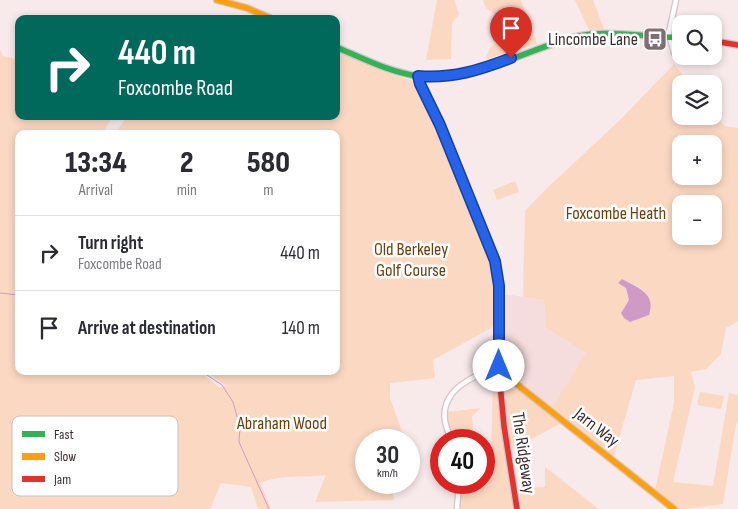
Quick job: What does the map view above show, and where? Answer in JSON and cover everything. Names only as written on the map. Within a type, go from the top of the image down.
[{"type":"street","points":[[217,0],[248,8],[263,15]]},
{"type":"street","points":[[672,47],[669,37],[676,0]]},
{"type":"street","points":[[340,49],[384,67],[418,76],[441,77],[468,73],[580,36],[599,34],[672,37]]},
{"type":"street","points":[[722,42],[738,44]]},
{"type":"street","name":"The Ridgeway","points":[[418,76],[495,261],[499,286],[499,369],[504,426],[517,509]]},
{"type":"street","points":[[448,429],[445,419],[446,402],[457,388],[475,375],[499,369]]},
{"type":"street","name":"Jarn Way","points":[[499,369],[674,509]]},
{"type":"street","points":[[457,509],[458,494]]},
{"type":"shaded area","points":[[622,279],[639,288],[648,296],[651,307],[649,315],[630,322],[624,318],[621,313],[629,300],[626,288],[618,283]]},
{"type":"shaded area","points":[[502,294],[544,300],[546,328],[586,353],[552,407],[503,370]]},
{"type":"green space","points":[[437,0],[454,0],[459,14],[452,23],[451,59],[426,60]]},
{"type":"green space","points":[[483,0],[521,0],[537,44],[486,59],[490,48],[508,34],[505,21],[486,8]]},
{"type":"green space","points":[[575,0],[593,0],[604,29],[589,30]]},
{"type":"green space","points":[[0,50],[3,56],[15,59],[15,120],[111,120],[104,130],[15,130],[15,375],[203,375],[220,388],[232,385],[226,386],[211,375],[340,375],[340,130],[118,130],[124,120],[340,120],[340,53],[377,69],[413,81],[438,126],[490,257],[495,287],[493,327],[433,360],[435,378],[390,383],[390,398],[401,429],[355,429],[355,494],[393,494],[394,500],[315,502],[326,475],[284,477],[260,483],[271,509],[258,509],[251,487],[221,483],[210,509],[0,509]]},
{"type":"green space","name":"Foxcombe Heath","points":[[673,65],[683,75],[672,75],[672,125],[722,124],[724,126],[738,128],[738,321],[726,328],[721,354],[706,369],[691,372],[695,387],[673,482],[713,486],[729,393],[738,395],[738,422],[736,424],[723,504],[670,509],[654,495],[674,403],[674,376],[636,380],[614,456],[552,407],[586,353],[546,328],[544,300],[523,297],[525,211],[620,120]],"holes":[[[630,284],[640,287],[648,298],[621,313],[629,300],[626,288]]]},
{"type":"green space","points":[[515,181],[519,192],[497,200],[493,190]]},
{"type":"green space","points":[[493,371],[497,372],[514,509],[459,509],[461,494],[495,494],[495,429],[492,429]]},
{"type":"green space","points":[[509,385],[522,392],[561,423],[510,451],[505,390]]},
{"type":"green space","points":[[700,392],[724,396],[721,409],[697,405]]},
{"type":"green space","points":[[481,408],[472,416],[473,429],[449,429],[448,412]]},
{"type":"green space","points":[[545,467],[599,509],[522,509],[518,488],[545,487]]},
{"type":"waterway","points":[[0,293],[15,295]]},
{"type":"waterway","points":[[207,375],[222,385],[233,402],[240,427],[239,442],[269,509]]},
{"type":"traffic: fast","points":[[340,49],[376,64],[407,74],[439,77],[460,75],[480,70],[559,42],[590,34],[672,37]]},
{"type":"traffic: fast","points":[[418,76],[495,261],[499,286],[499,373]]},
{"type":"traffic: slow","points":[[217,0],[247,8],[263,15]]},
{"type":"traffic: slow","points":[[500,371],[674,509]]},
{"type":"traffic: jam","points":[[722,42],[738,45]]},
{"type":"traffic: jam","points":[[499,373],[504,426],[517,509]]},
{"type":"place","name":"Lincombe Lane","points":[[655,39]]},
{"type":"route","points":[[499,366],[499,286],[495,261],[418,76],[455,76],[511,58]]},
{"type":"park label","name":"Old Berkeley Golf Course","points":[[411,259]]},
{"type":"park label","name":"Abraham Wood","points":[[282,423]]}]
